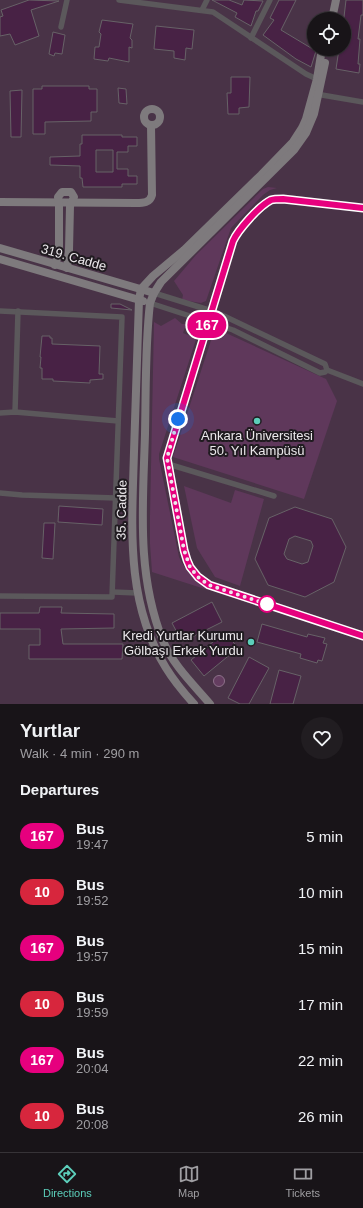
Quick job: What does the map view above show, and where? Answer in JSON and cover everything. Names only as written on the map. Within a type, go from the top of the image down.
[{"type":"street","points":[[61,27],[67,0]]},
{"type":"street","points":[[119,0],[138,1],[202,10],[217,14],[306,74],[320,80]]},
{"type":"street","points":[[202,10],[206,0]]},
{"type":"street","points":[[251,38],[270,0]]},
{"type":"street","points":[[328,12],[330,0]]},
{"type":"street","points":[[333,12],[336,0]]},
{"type":"street","points":[[320,80],[322,56]]},
{"type":"street","points":[[141,289],[153,276],[184,250],[293,142],[302,128],[316,94],[326,56]]},
{"type":"street","points":[[316,94],[363,102]]},
{"type":"street","name":"35. Cadde","points":[[210,704],[181,670],[168,650],[155,616],[146,575],[143,552],[142,523],[146,372],[150,303],[161,282],[294,150],[310,125],[316,94]]},
{"type":"street","points":[[70,203],[141,203],[151,200],[151,125]]},
{"type":"street","points":[[55,265],[59,252],[58,200],[59,194],[67,191],[73,194],[73,200],[70,203],[67,268]]},
{"type":"street","points":[[363,208],[283,199],[270,200],[236,234],[167,458],[184,550],[190,567],[198,577],[209,585],[363,636]]},
{"type":"street","points":[[0,202],[59,202]]},
{"type":"street","name":"319. Cadde","points":[[0,248],[154,293]]},
{"type":"street","name":"319. Cadde","points":[[0,259],[150,303]]},
{"type":"street","name":"35. Cadde","points":[[141,289],[139,300],[132,543],[133,563],[137,593],[147,628],[165,667],[194,704]]},
{"type":"street","points":[[154,293],[212,311],[325,364],[327,370]]},
{"type":"street","points":[[150,303],[233,330],[320,373],[326,372],[327,370]]},
{"type":"street","points":[[0,311],[122,317],[112,596],[0,596]]},
{"type":"street","points":[[15,412],[18,311]]},
{"type":"street","points":[[327,370],[363,384]]},
{"type":"street","points":[[0,413],[15,412],[118,421]]},
{"type":"street","points":[[168,464],[274,496]]},
{"type":"street","points":[[0,493],[116,498]]},
{"type":"street","points":[[113,592],[137,593]]},
{"type":"shaded area","points":[[0,0],[363,0],[363,704],[0,704]]},
{"type":"shaded area","points":[[268,187],[277,188],[270,190],[263,195],[231,228],[206,301],[201,303],[182,300],[183,295],[174,281],[196,255],[263,189]]},
{"type":"shaded area","points":[[175,318],[182,324],[186,324],[183,333],[193,337],[198,323],[201,324],[159,454],[159,459],[179,557],[181,562],[195,579],[208,590],[152,572],[150,516],[154,322],[161,326]]},
{"type":"shaded area","points":[[215,328],[326,379],[337,401],[304,499],[173,457]]},
{"type":"shaded area","points":[[184,486],[231,503],[235,490],[264,499],[240,586],[215,577],[197,548]]},
{"type":"shaded area","points":[[219,675],[223,677],[225,681],[223,685],[219,687],[215,685],[213,681],[215,677]]},
{"type":"building","points":[[29,0],[59,1],[31,10],[39,36],[15,45],[10,34],[0,36],[0,17],[3,16],[1,10]]},
{"type":"building","points":[[212,0],[229,0],[242,5],[244,0],[263,1],[258,11],[256,11],[251,26],[235,17],[237,13]]},
{"type":"building","points":[[279,0],[296,0],[281,30],[307,46],[307,56],[314,56],[311,67],[296,59],[263,35],[274,20],[270,18]]},
{"type":"building","points":[[346,0],[363,0],[363,15],[361,15],[358,39],[360,39],[358,64],[360,64],[359,73],[336,69],[338,56],[351,56],[351,12],[345,12]]},
{"type":"building","points":[[102,20],[133,24],[130,38],[132,40],[132,48],[129,47],[129,62],[109,58],[108,61],[94,59],[95,47],[99,47],[101,34],[99,32]]},
{"type":"building","points":[[156,26],[194,30],[192,49],[186,48],[185,60],[174,58],[174,51],[154,49]]},
{"type":"building","points":[[53,32],[65,35],[62,54],[55,53],[54,56],[49,54]]},
{"type":"building","points":[[231,77],[250,77],[249,107],[239,108],[239,114],[228,114],[227,93],[231,93]]},
{"type":"building","points":[[42,86],[89,86],[89,89],[97,89],[97,112],[91,112],[91,121],[45,122],[45,134],[33,134],[33,89],[42,89]]},
{"type":"building","points":[[118,88],[126,89],[127,104],[119,103]]},
{"type":"building","points":[[22,90],[21,137],[11,137],[10,91]]},
{"type":"building","points":[[82,135],[122,135],[122,137],[137,137],[137,146],[128,146],[128,152],[117,152],[117,169],[128,169],[128,176],[137,176],[137,184],[122,184],[122,187],[83,187],[82,178],[80,178],[80,166],[50,165],[50,157],[80,156],[80,144],[82,144]],"holes":[[[96,150],[113,150],[113,172],[96,172]]]},
{"type":"building","points":[[111,304],[120,304],[132,310],[111,308]]},
{"type":"building","points":[[42,336],[50,336],[50,338],[52,338],[52,344],[100,346],[99,374],[103,374],[103,379],[90,380],[90,383],[42,379],[40,357]]},
{"type":"building","points":[[59,506],[103,509],[102,525],[58,522]]},
{"type":"building","points":[[295,507],[332,519],[346,547],[334,582],[305,597],[268,585],[255,559],[269,518]],"holes":[[[295,536],[311,541],[313,546],[308,562],[302,564],[287,559],[284,554],[289,539]]]},
{"type":"building","points":[[44,523],[55,523],[53,559],[42,558]]},
{"type":"building","points":[[212,602],[222,622],[182,642],[172,623]]},
{"type":"building","points":[[40,607],[62,607],[61,613],[114,614],[114,628],[61,629],[63,644],[123,644],[122,659],[29,659],[29,645],[40,645],[40,629],[0,629],[0,613],[39,613]]},
{"type":"building","points":[[262,624],[307,637],[308,634],[325,638],[323,643],[327,644],[322,661],[318,660],[317,663],[300,658],[301,654],[257,642]]},
{"type":"building","points":[[225,632],[238,648],[204,676],[191,660]]},
{"type":"building","points":[[249,657],[269,668],[249,704],[240,704],[228,698]]},
{"type":"building","points":[[279,670],[301,676],[293,704],[270,704]]},
{"type":"bus line","name":"167","points":[[363,208],[283,199],[270,200],[236,234],[167,458],[184,550],[190,567],[198,577],[209,585],[363,636]]},
{"type":"place","name":"Ankara Üniversitesi 50. Yıl Kampüsü","points":[[257,421]]},
{"type":"place","name":"Kredi Yurtlar Kurumu Gölbaşı Erkek Yurdu","points":[[251,642]]},
{"type":"route","points":[[178,419],[167,458],[184,550],[190,567],[198,577],[209,585],[267,604]]}]
